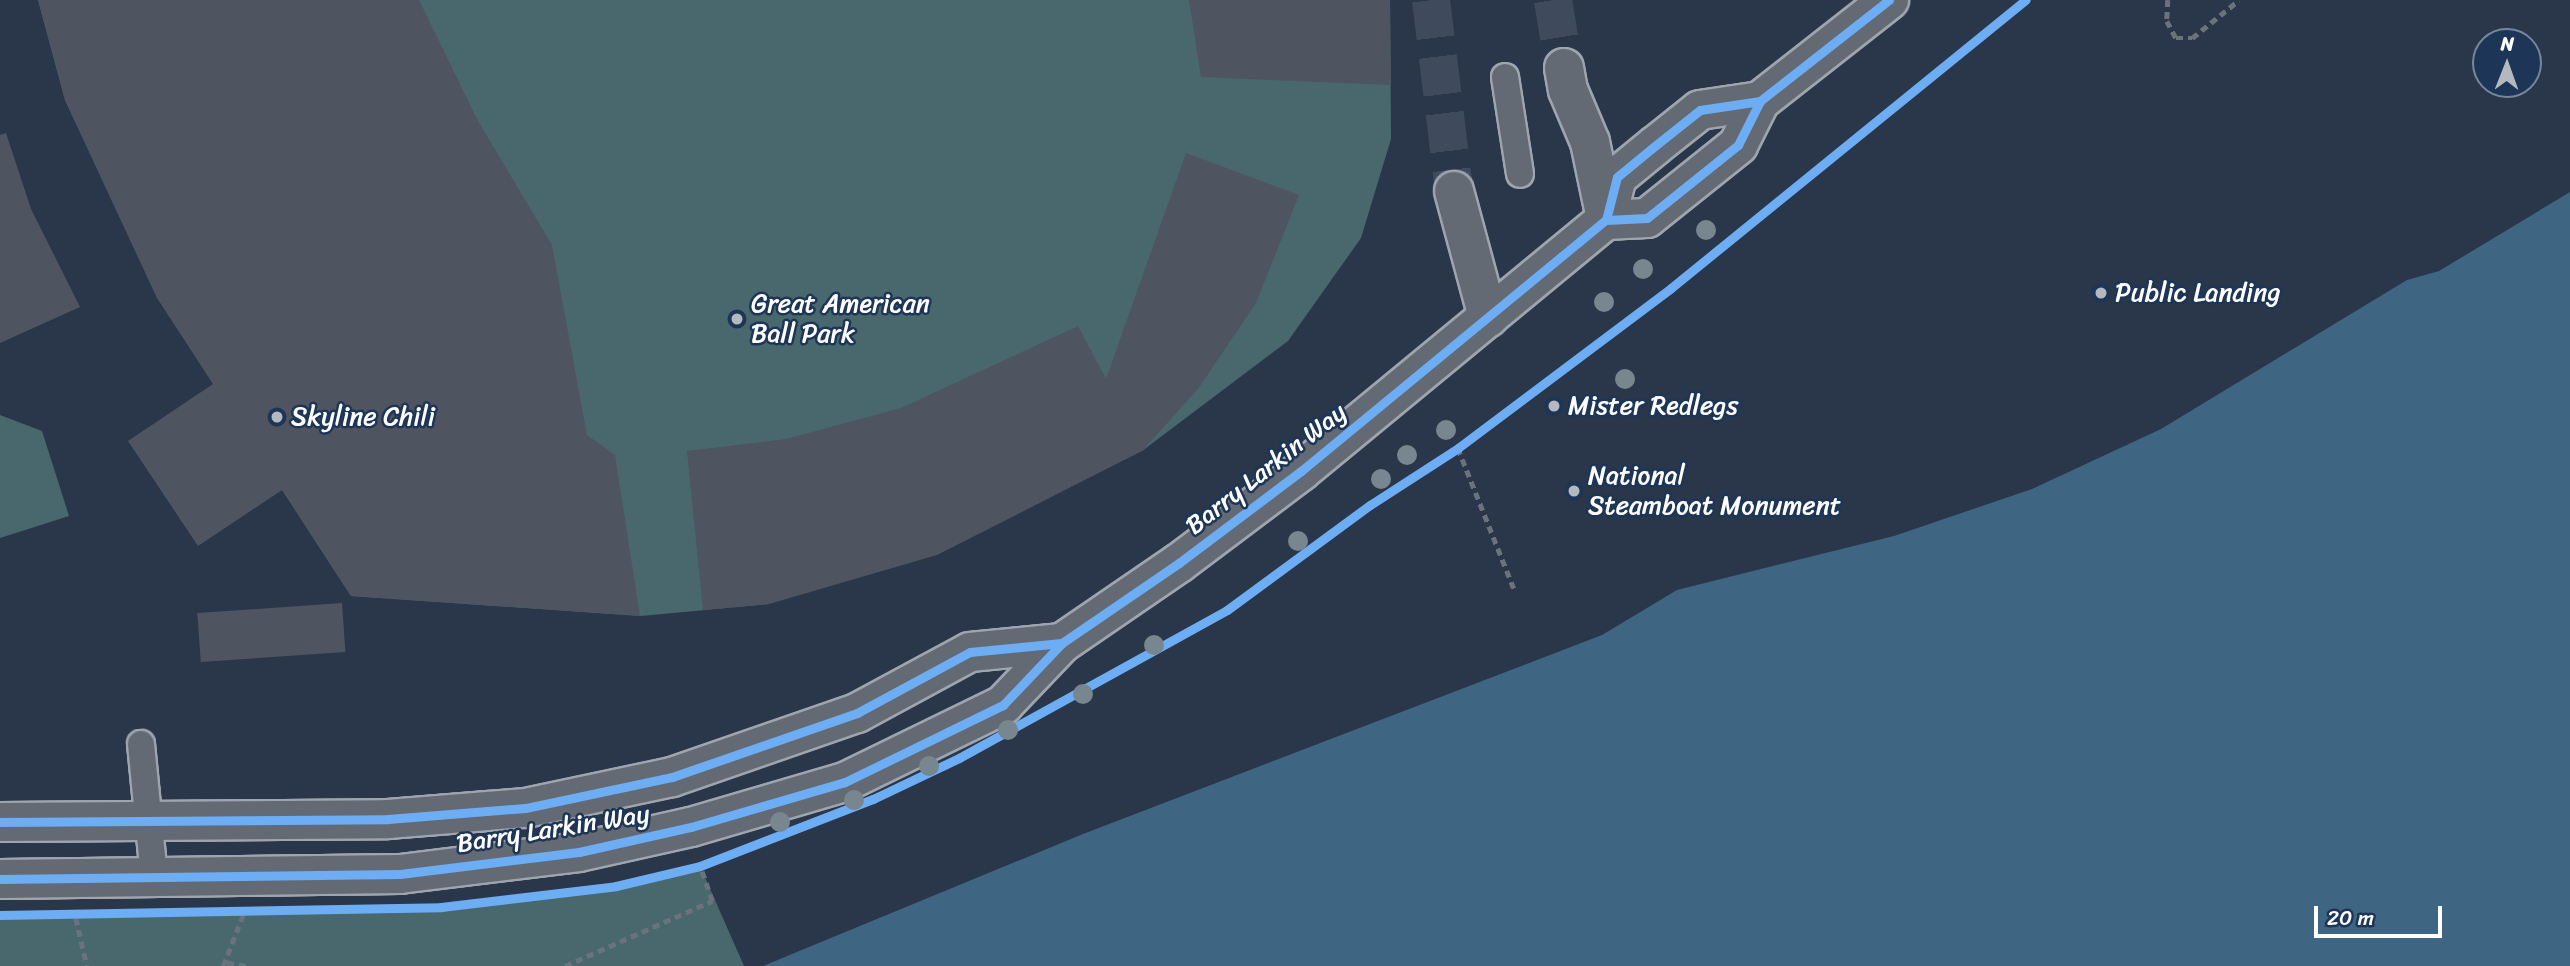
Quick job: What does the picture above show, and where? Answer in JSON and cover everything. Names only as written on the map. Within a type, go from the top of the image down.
[{"type":"main road","points":[[1606,220],[1647,218],[1738,145],[1760,101],[1889,0]]},
{"type":"main road","points":[[1564,68],[1575,111],[1591,142],[1606,220]]},
{"type":"main road","points":[[1606,220],[1617,177],[1700,110],[1760,101]]},
{"type":"main road","points":[[1454,191],[1488,317]]},
{"type":"main road","name":"Barry Larkin Way","points":[[0,879],[400,874],[579,852],[691,827],[845,782],[1003,705],[1062,643],[1179,563],[1301,471],[1606,220]]},
{"type":"main road","name":"Barry Larkin Way","points":[[0,822],[388,819],[526,808],[672,777],[858,713],[970,652],[1062,643]]},
{"type":"lane","points":[[1505,77],[1520,174]]},
{"type":"lane","points":[[141,744],[154,876]]},
{"type":"path","points":[[1227,610],[1370,505],[1458,448],[1671,288],[2026,0]]},
{"type":"path","points":[[2168,0],[2167,21],[2176,38],[2192,38],[2239,0]]},
{"type":"path","points":[[1458,448],[1515,591]]},
{"type":"path","points":[[565,966],[712,901],[700,866]]},
{"type":"path","points":[[244,911],[225,965],[248,966]]},
{"type":"path","points":[[76,914],[86,966]]},
{"type":"green space","name":"Great American Ball Park","points":[[38,0],[1390,0],[1391,139],[1361,238],[1288,341],[1142,451],[769,604],[641,616],[351,596],[157,297],[65,100]]},
{"type":"green space","points":[[0,415],[42,431],[69,516],[0,538]]},
{"type":"green space","points":[[700,866],[744,966],[0,966],[0,915],[441,907],[616,886]]},
{"type":"water","points":[[2570,192],[2570,966],[763,966],[1083,834],[1602,635],[1677,590],[1894,536],[2032,489],[2161,429],[2407,280],[2439,271]]},
{"type":"building","points":[[38,0],[419,0],[478,121],[552,245],[587,435],[615,455],[640,616],[351,596],[282,490],[198,546],[128,441],[213,384],[157,298],[65,100]]},
{"type":"building","points":[[1189,0],[1390,0],[1391,85],[1201,77]]},
{"type":"building","points":[[6,133],[31,209],[80,307],[0,343],[0,135]]},
{"type":"building","points":[[1186,153],[1299,195],[1256,303],[1198,389],[1142,451],[937,555],[769,604],[703,610],[687,451],[786,439],[901,408],[1078,326],[1106,379]]},
{"type":"building","points":[[342,603],[345,652],[201,662],[197,613]]},
{"type":"tunnel","points":[[1431,0],[1454,191]]},
{"type":"tunnel","points":[[1553,0],[1564,68]]},
{"type":"cycle path","points":[[1606,220],[1647,218],[1738,145],[1760,101],[1889,0]]},
{"type":"cycle path","points":[[0,915],[441,907],[616,886],[700,866],[873,799],[959,758],[1227,610],[1370,505],[1458,448],[1671,288],[2026,0]]},
{"type":"cycle path","points":[[0,879],[400,874],[579,852],[691,827],[845,782],[1003,705],[1062,643],[1179,563],[1301,471],[1606,220],[1617,177],[1656,145],[1700,110],[1760,101]]},
{"type":"cycle path","points":[[0,822],[388,819],[526,808],[672,777],[857,713],[970,652],[1062,643]]},
{"type":"place","name":"Public Landing","points":[[2101,293]]},
{"type":"place","name":"Great American Ball Park","points":[[737,319]]},
{"type":"place","name":"Mister Redlegs","points":[[1554,406]]},
{"type":"place","name":"Skyline Chili","points":[[277,417]]},
{"type":"place","name":"National Steamboat Monument","points":[[1574,491]]}]
